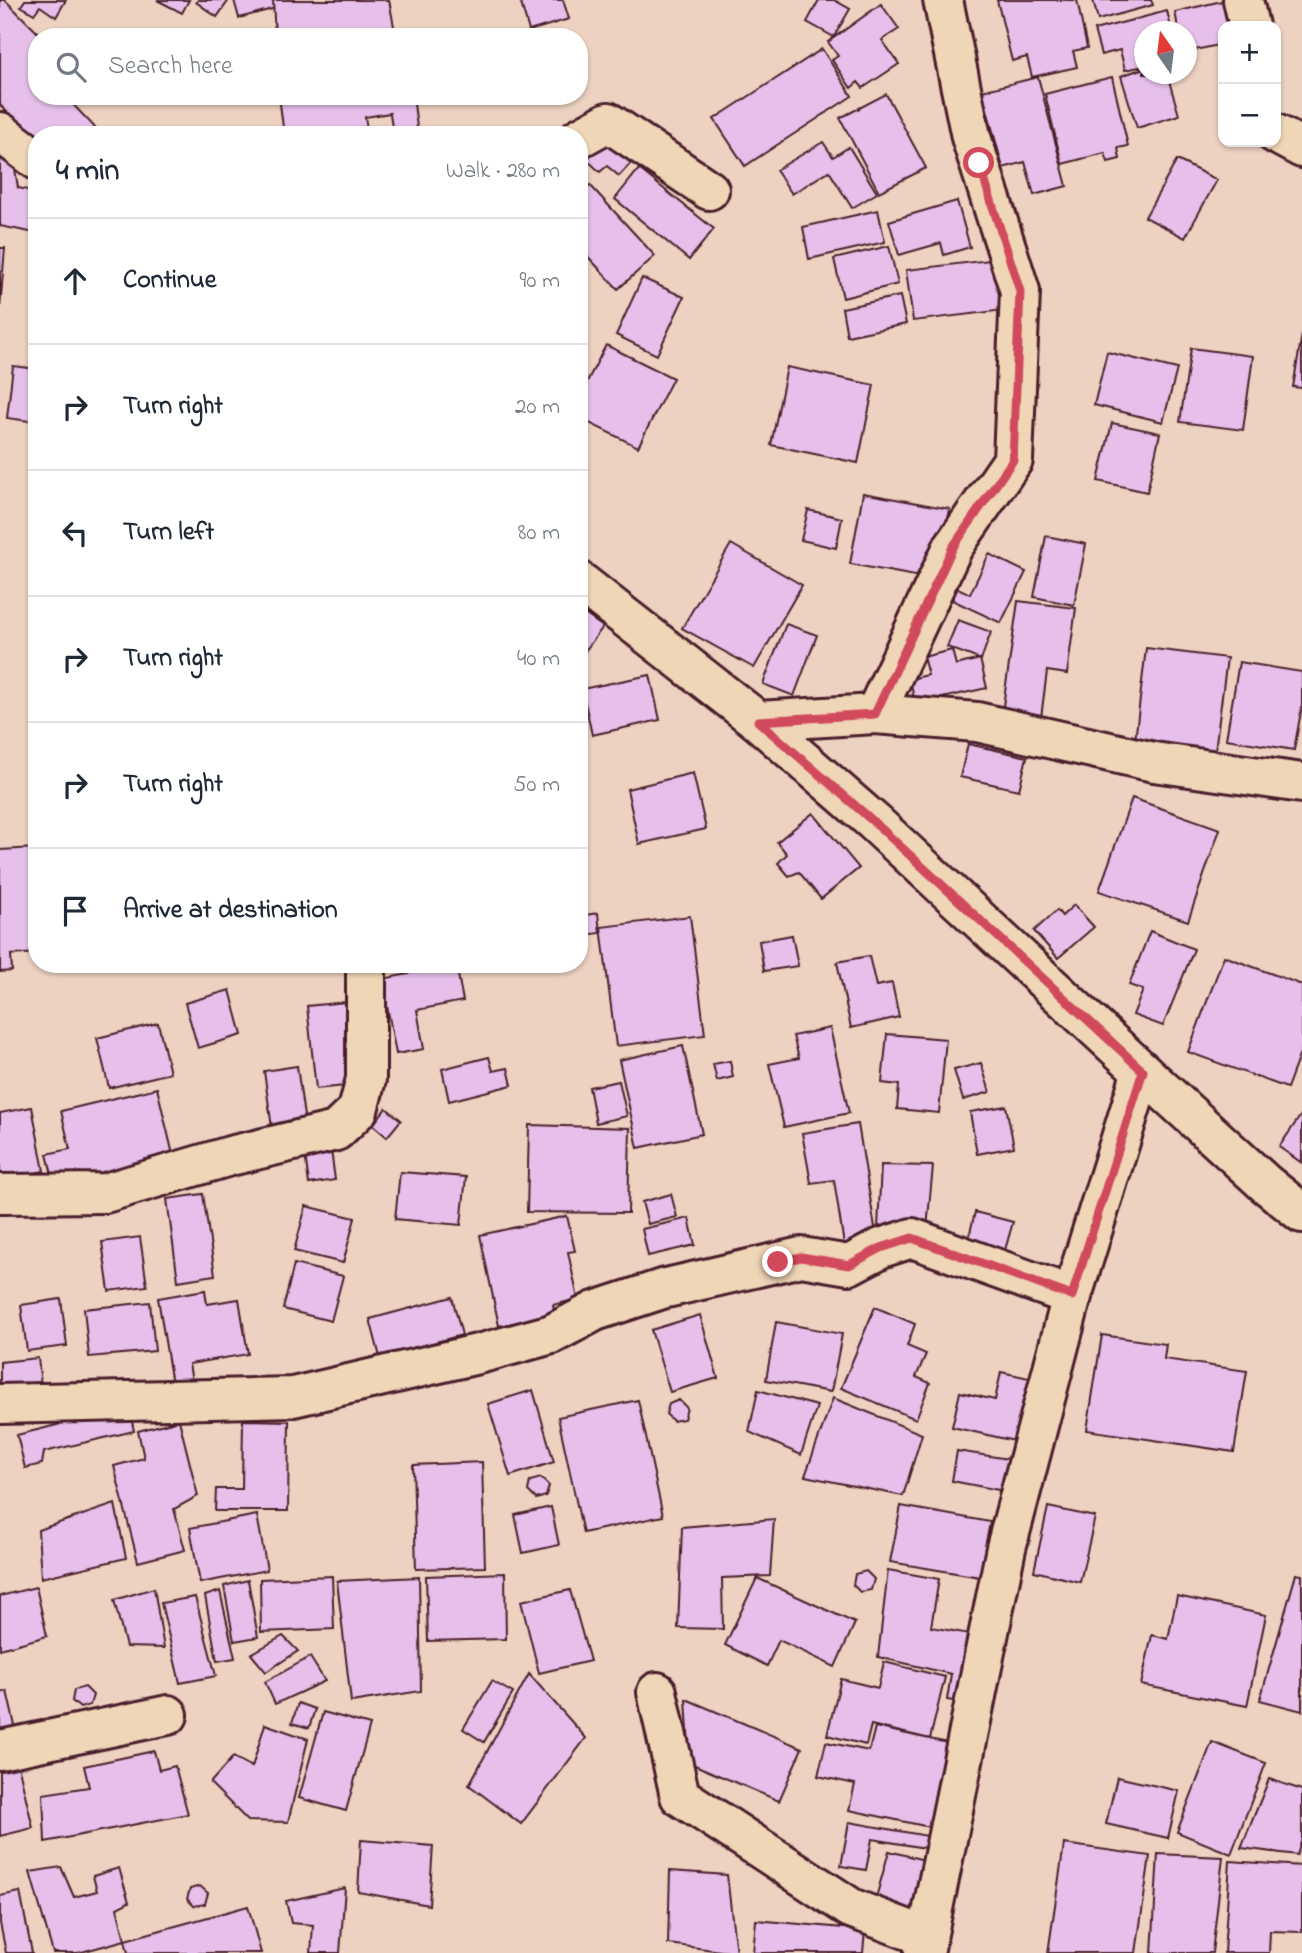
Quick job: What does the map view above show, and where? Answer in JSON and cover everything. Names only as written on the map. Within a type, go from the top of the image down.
[{"type":"street","points":[[875,714],[953,547],[1013,460],[1020,291],[971,137],[943,0]]},
{"type":"street","points":[[1243,0],[1248,21]]},
{"type":"street","points":[[588,133],[608,122],[709,190]]},
{"type":"street","points":[[0,132],[28,153]]},
{"type":"street","points":[[1281,137],[1302,148]]},
{"type":"street","points":[[588,588],[758,721],[874,822],[1266,1184],[1302,1213]]},
{"type":"street","points":[[758,721],[875,714],[976,722],[1154,762],[1302,783]]},
{"type":"street","points":[[0,1194],[105,1193],[230,1156],[336,1130],[358,1110],[366,1079],[366,973]]},
{"type":"street","points":[[657,1692],[680,1796],[850,1908],[925,1945],[1006,1548],[1072,1296],[1143,1071]]},
{"type":"street","points":[[0,1404],[293,1397],[552,1334],[595,1311],[662,1289],[801,1257],[849,1265],[881,1248],[912,1238],[1072,1296]]},
{"type":"street","points":[[0,1750],[168,1715]]},
{"type":"building","points":[[0,0],[5,0],[33,28],[28,28],[28,105],[74,105],[93,126],[28,126],[28,133],[0,105]]},
{"type":"building","points":[[25,0],[66,0],[56,17],[40,6],[34,14],[21,6]]},
{"type":"building","points":[[157,0],[189,0],[182,13]]},
{"type":"building","points":[[229,0],[217,17],[196,2]]},
{"type":"building","points":[[234,0],[305,0],[239,18]]},
{"type":"building","points":[[273,0],[389,0],[394,28],[275,28]]},
{"type":"building","points":[[520,0],[563,0],[569,19],[539,28],[528,28]]},
{"type":"building","points":[[819,0],[834,0],[850,9],[834,37],[807,22]]},
{"type":"building","points":[[997,0],[1077,0],[1087,48],[1073,51],[1077,67],[1032,77],[1027,57],[1012,61]]},
{"type":"building","points":[[1093,0],[1151,0],[1153,5],[1098,20]]},
{"type":"building","points":[[1226,0],[1232,21],[1218,21],[1218,45],[1197,50],[1197,21],[1177,21],[1175,12]]},
{"type":"building","points":[[881,4],[899,29],[882,40],[899,64],[863,88],[858,82],[851,88],[832,60],[838,56],[828,42]]},
{"type":"building","points":[[1167,11],[1169,21],[1134,21],[1134,68],[1125,70],[1120,50],[1101,55],[1094,30]]},
{"type":"building","points":[[822,49],[852,96],[745,166],[714,119]]},
{"type":"building","points":[[1134,71],[1134,84],[1170,84],[1179,115],[1137,128],[1121,76]]},
{"type":"building","points":[[1038,77],[1067,186],[1034,195],[1025,162],[1003,168],[982,91]]},
{"type":"building","points":[[1112,77],[1128,146],[1118,148],[1120,159],[1108,162],[1105,153],[1062,164],[1045,94]]},
{"type":"building","points":[[886,94],[926,168],[879,192],[840,118]]},
{"type":"building","points":[[280,105],[414,105],[417,126],[392,126],[390,113],[365,117],[366,126],[283,126]]},
{"type":"building","points":[[603,139],[631,163],[619,176],[607,166],[600,172],[588,161],[588,155]]},
{"type":"building","points":[[823,142],[833,157],[849,147],[877,193],[852,208],[829,171],[792,194],[776,170]]},
{"type":"building","points":[[0,159],[14,162],[18,188],[28,190],[28,232],[0,226]]},
{"type":"building","points":[[1177,160],[1217,180],[1185,238],[1145,217]]},
{"type":"building","points":[[639,169],[714,229],[689,260],[615,199]]},
{"type":"building","points":[[590,185],[655,256],[618,289],[588,257]]},
{"type":"building","points":[[957,201],[970,247],[944,255],[941,243],[899,255],[889,221]]},
{"type":"building","points":[[878,210],[885,242],[809,259],[803,227]]},
{"type":"building","points":[[889,246],[898,284],[843,298],[834,259]]},
{"type":"building","points":[[0,248],[5,248],[0,309]]},
{"type":"building","points":[[998,259],[1005,310],[913,321],[906,270]]},
{"type":"building","points":[[642,278],[684,297],[657,355],[616,335]]},
{"type":"building","points":[[900,296],[906,324],[847,336],[842,308]]},
{"type":"building","points":[[1302,334],[1302,388],[1293,387]]},
{"type":"building","points":[[606,345],[673,378],[638,447],[588,422],[588,380]]},
{"type":"building","points":[[1191,348],[1253,356],[1243,430],[1180,422]]},
{"type":"building","points":[[1107,352],[1177,369],[1163,422],[1094,405]]},
{"type":"building","points":[[13,366],[28,368],[28,421],[7,418]]},
{"type":"building","points":[[787,367],[874,385],[858,463],[771,445]]},
{"type":"building","points":[[1112,423],[1160,433],[1147,492],[1098,481]]},
{"type":"building","points":[[863,493],[950,509],[937,580],[850,564]]},
{"type":"building","points":[[808,510],[842,518],[836,548],[801,540]]},
{"type":"building","points":[[1046,536],[1086,544],[1074,605],[1034,597]]},
{"type":"building","points":[[731,544],[802,585],[754,668],[682,628]]},
{"type":"building","points":[[989,554],[1026,572],[1001,623],[952,600],[958,588],[970,594]]},
{"type":"building","points":[[1018,601],[1076,608],[1067,674],[1047,671],[1041,718],[1002,713]]},
{"type":"building","points":[[588,616],[603,627],[588,647]]},
{"type":"building","points":[[958,620],[991,632],[981,660],[947,647]]},
{"type":"building","points":[[786,624],[817,635],[794,696],[763,684]]},
{"type":"building","points":[[1146,648],[1227,658],[1215,751],[1135,741]]},
{"type":"building","points":[[952,650],[956,665],[980,659],[987,688],[915,704],[910,679],[928,675],[923,657]]},
{"type":"building","points":[[1239,662],[1302,672],[1302,706],[1294,750],[1226,739]]},
{"type":"building","points":[[650,675],[660,720],[592,735],[588,717],[588,688]]},
{"type":"building","points":[[968,744],[1027,757],[1019,790],[960,777]]},
{"type":"building","points":[[693,773],[706,829],[639,844],[627,789]]},
{"type":"building","points":[[1132,798],[1220,829],[1188,921],[1099,891]]},
{"type":"building","points":[[813,813],[859,868],[821,899],[799,872],[789,876],[778,863],[787,854],[777,842]]},
{"type":"building","points":[[28,848],[28,954],[11,955],[12,971],[0,972],[0,850]]},
{"type":"building","points":[[1074,905],[1094,927],[1058,958],[1034,931],[1057,910],[1062,916]]},
{"type":"building","points":[[598,913],[600,933],[588,935],[588,915]]},
{"type":"building","points":[[690,916],[705,1035],[616,1046],[601,927]]},
{"type":"building","points":[[1150,931],[1194,949],[1163,1026],[1133,1015],[1143,990],[1129,985]]},
{"type":"building","points":[[792,935],[798,966],[764,971],[759,941]]},
{"type":"building","points":[[869,956],[876,986],[892,983],[899,1017],[851,1028],[837,962]]},
{"type":"building","points":[[1224,956],[1302,985],[1302,1048],[1287,1088],[1188,1052]]},
{"type":"building","points":[[458,973],[463,1001],[417,1010],[424,1049],[396,1054],[382,979],[409,974]]},
{"type":"building","points":[[230,990],[242,1035],[198,1048],[185,1003]]},
{"type":"building","points":[[346,1002],[355,1085],[316,1089],[307,1006]]},
{"type":"building","points":[[158,1023],[170,1073],[109,1088],[97,1038]]},
{"type":"building","points":[[830,1028],[849,1113],[784,1127],[769,1064],[799,1058],[793,1036]]},
{"type":"building","points":[[887,1034],[946,1039],[939,1113],[897,1109],[899,1085],[882,1083]]},
{"type":"building","points":[[683,1046],[702,1134],[638,1148],[619,1060]]},
{"type":"building","points":[[489,1057],[493,1071],[508,1068],[512,1085],[449,1101],[442,1069]]},
{"type":"building","points":[[730,1061],[733,1077],[717,1081],[713,1064]]},
{"type":"building","points":[[981,1063],[990,1092],[963,1100],[954,1070]]},
{"type":"building","points":[[297,1066],[306,1131],[273,1135],[264,1071]]},
{"type":"building","points":[[619,1081],[627,1116],[596,1123],[589,1087]]},
{"type":"building","points":[[157,1088],[175,1163],[56,1191],[47,1154],[70,1149],[61,1111]]},
{"type":"building","points":[[1006,1106],[1014,1147],[977,1154],[970,1112]]},
{"type":"building","points":[[32,1107],[44,1171],[0,1179],[0,1113]]},
{"type":"building","points":[[386,1108],[401,1120],[387,1137],[373,1125]]},
{"type":"building","points":[[1302,1116],[1302,1163],[1279,1147]]},
{"type":"building","points":[[858,1124],[877,1240],[844,1245],[834,1180],[811,1183],[802,1133]]},
{"type":"building","points":[[529,1125],[630,1128],[628,1213],[527,1212]]},
{"type":"building","points":[[331,1150],[335,1180],[309,1184],[305,1154]]},
{"type":"building","points":[[881,1165],[933,1166],[927,1228],[878,1228]]},
{"type":"building","points":[[400,1172],[466,1177],[461,1225],[395,1219]]},
{"type":"building","points":[[203,1194],[215,1275],[178,1281],[167,1199]]},
{"type":"building","points":[[671,1194],[677,1217],[648,1224],[642,1202]]},
{"type":"building","points":[[306,1206],[355,1218],[343,1263],[294,1251]]},
{"type":"building","points":[[975,1212],[1013,1222],[1005,1250],[968,1241]]},
{"type":"building","points":[[567,1216],[575,1251],[568,1252],[578,1299],[553,1305],[555,1315],[499,1326],[480,1235]]},
{"type":"building","points":[[689,1218],[695,1245],[648,1256],[642,1229]]},
{"type":"building","points":[[140,1237],[147,1286],[109,1291],[102,1242]]},
{"type":"building","points":[[294,1264],[343,1276],[331,1321],[283,1309]]},
{"type":"building","points":[[205,1290],[207,1304],[239,1299],[248,1354],[189,1364],[193,1387],[173,1390],[158,1298]]},
{"type":"building","points":[[452,1297],[462,1335],[380,1357],[370,1319]]},
{"type":"building","points":[[61,1299],[67,1346],[27,1351],[21,1305]]},
{"type":"building","points":[[150,1302],[155,1351],[89,1357],[84,1309]]},
{"type":"building","points":[[875,1307],[915,1324],[907,1346],[926,1354],[916,1377],[930,1383],[916,1419],[841,1388]]},
{"type":"building","points":[[700,1315],[718,1378],[670,1392],[651,1330]]},
{"type":"building","points":[[776,1322],[842,1334],[831,1392],[766,1380]]},
{"type":"building","points":[[1102,1335],[1166,1344],[1164,1359],[1247,1371],[1234,1452],[1087,1430]]},
{"type":"building","points":[[38,1358],[41,1385],[0,1389],[0,1362]]},
{"type":"building","points":[[1001,1372],[1034,1379],[1019,1442],[952,1427],[960,1392],[995,1400]]},
{"type":"building","points":[[533,1390],[554,1462],[510,1476],[488,1404]]},
{"type":"building","points":[[758,1390],[817,1406],[801,1455],[749,1432]]},
{"type":"building","points":[[833,1398],[922,1434],[903,1496],[805,1476]]},
{"type":"building","points":[[638,1400],[663,1516],[583,1533],[558,1417]]},
{"type":"building","points":[[679,1400],[687,1408],[684,1419],[673,1421],[666,1414],[669,1404]]},
{"type":"building","points":[[129,1407],[134,1431],[44,1452],[42,1464],[25,1468],[17,1435]]},
{"type":"building","points":[[179,1420],[198,1496],[174,1509],[185,1550],[138,1562],[114,1466],[144,1458],[138,1431]]},
{"type":"building","points":[[243,1420],[289,1421],[288,1511],[215,1511],[216,1489],[242,1489]]},
{"type":"building","points":[[957,1451],[1009,1459],[1004,1491],[952,1481]]},
{"type":"building","points":[[482,1462],[485,1567],[416,1569],[413,1465]]},
{"type":"building","points":[[541,1478],[549,1486],[546,1496],[536,1499],[528,1491],[530,1481]]},
{"type":"building","points":[[115,1504],[126,1558],[41,1578],[38,1530]]},
{"type":"building","points":[[901,1506],[990,1522],[980,1577],[890,1562]]},
{"type":"building","points":[[551,1507],[559,1545],[523,1553],[515,1515]]},
{"type":"building","points":[[1048,1507],[1095,1517],[1080,1582],[1034,1571]]},
{"type":"building","points":[[257,1515],[267,1570],[200,1583],[190,1528]]},
{"type":"building","points":[[774,1519],[770,1576],[722,1578],[723,1629],[678,1628],[682,1527]]},
{"type":"building","points":[[888,1570],[939,1579],[931,1627],[980,1636],[969,1704],[947,1700],[951,1674],[878,1657]]},
{"type":"building","points":[[866,1571],[874,1579],[871,1590],[860,1592],[853,1585],[855,1574]]},
{"type":"building","points":[[505,1573],[506,1639],[428,1641],[426,1576]]},
{"type":"building","points":[[1296,1574],[1302,1575],[1302,1711],[1260,1700]]},
{"type":"building","points":[[332,1576],[334,1629],[261,1632],[260,1579]]},
{"type":"building","points":[[419,1577],[421,1691],[351,1702],[337,1581]]},
{"type":"building","points":[[757,1578],[855,1623],[835,1667],[779,1640],[767,1666],[725,1645]]},
{"type":"building","points":[[248,1580],[258,1637],[234,1641],[224,1586]]},
{"type":"building","points":[[36,1587],[47,1636],[0,1649],[0,1596]]},
{"type":"building","points":[[154,1588],[164,1648],[126,1647],[114,1600]]},
{"type":"building","points":[[570,1590],[590,1661],[539,1673],[521,1601]]},
{"type":"building","points":[[220,1591],[235,1658],[217,1661],[205,1596]]},
{"type":"building","points":[[1177,1596],[1266,1615],[1247,1706],[1141,1685],[1152,1635],[1168,1639]]},
{"type":"building","points":[[195,1597],[216,1676],[180,1683],[161,1603]]},
{"type":"building","points":[[283,1636],[298,1651],[266,1672],[251,1654]]},
{"type":"building","points":[[310,1657],[325,1681],[275,1704],[265,1682]]},
{"type":"building","points":[[884,1662],[945,1677],[930,1739],[871,1725],[866,1745],[827,1735],[841,1679],[878,1688]]},
{"type":"building","points":[[529,1674],[586,1738],[521,1824],[469,1785]]},
{"type":"building","points":[[492,1681],[513,1693],[484,1742],[463,1729]]},
{"type":"building","points":[[85,1687],[93,1695],[90,1705],[80,1708],[72,1701],[74,1690]]},
{"type":"building","points":[[7,1691],[18,1739],[0,1742],[0,1693]]},
{"type":"building","points":[[686,1699],[802,1748],[779,1801],[690,1763]]},
{"type":"building","points":[[298,1703],[315,1709],[309,1728],[292,1723]]},
{"type":"building","points":[[323,1712],[370,1725],[346,1811],[299,1798]]},
{"type":"building","points":[[265,1724],[308,1739],[288,1822],[248,1821],[210,1783],[233,1757],[252,1767]]},
{"type":"building","points":[[875,1727],[957,1745],[939,1829],[849,1810],[855,1784],[818,1776],[826,1742],[869,1751]]},
{"type":"building","points":[[1212,1742],[1266,1763],[1231,1854],[1177,1832]]},
{"type":"building","points":[[154,1751],[159,1770],[175,1766],[188,1814],[45,1842],[43,1794],[89,1787],[84,1766]]},
{"type":"building","points":[[16,1756],[33,1828],[0,1836],[0,1759]]},
{"type":"building","points":[[1117,1777],[1179,1791],[1168,1838],[1106,1824]]},
{"type":"building","points":[[1269,1779],[1302,1790],[1302,1839],[1297,1855],[1241,1848]]},
{"type":"building","points":[[849,1822],[933,1837],[931,1849],[872,1839],[866,1870],[841,1866]]},
{"type":"building","points":[[361,1840],[433,1846],[429,1905],[358,1892]]},
{"type":"building","points":[[1064,1844],[1150,1856],[1136,1953],[1048,1953]]},
{"type":"building","points":[[889,1851],[932,1862],[917,1917],[874,1905]]},
{"type":"building","points":[[1158,1854],[1223,1857],[1212,1953],[1152,1953]]},
{"type":"building","points":[[1230,1861],[1302,1866],[1302,1932],[1270,1931],[1269,1953],[1224,1953]]},
{"type":"building","points":[[61,1867],[74,1897],[97,1891],[93,1876],[119,1868],[129,1902],[117,1908],[125,1940],[78,1953],[53,1953],[30,1872]]},
{"type":"building","points":[[670,1871],[727,1875],[736,1953],[668,1944]]},
{"type":"building","points":[[200,1886],[208,1893],[205,1904],[194,1906],[187,1899],[190,1889]]},
{"type":"building","points":[[345,1888],[340,1953],[311,1953],[313,1925],[291,1923],[286,1901]]},
{"type":"building","points":[[20,1892],[32,1953],[6,1953],[0,1923],[0,1896]]},
{"type":"building","points":[[248,1906],[261,1953],[128,1953],[125,1940]]},
{"type":"building","points":[[756,1920],[865,1930],[863,1953],[753,1953]]},
{"type":"route","points":[[778,1262],[801,1257],[849,1265],[881,1248],[912,1238],[1072,1296],[1143,1071],[874,822],[758,721],[875,714],[953,547],[1013,460],[1020,291],[979,163]]}]
